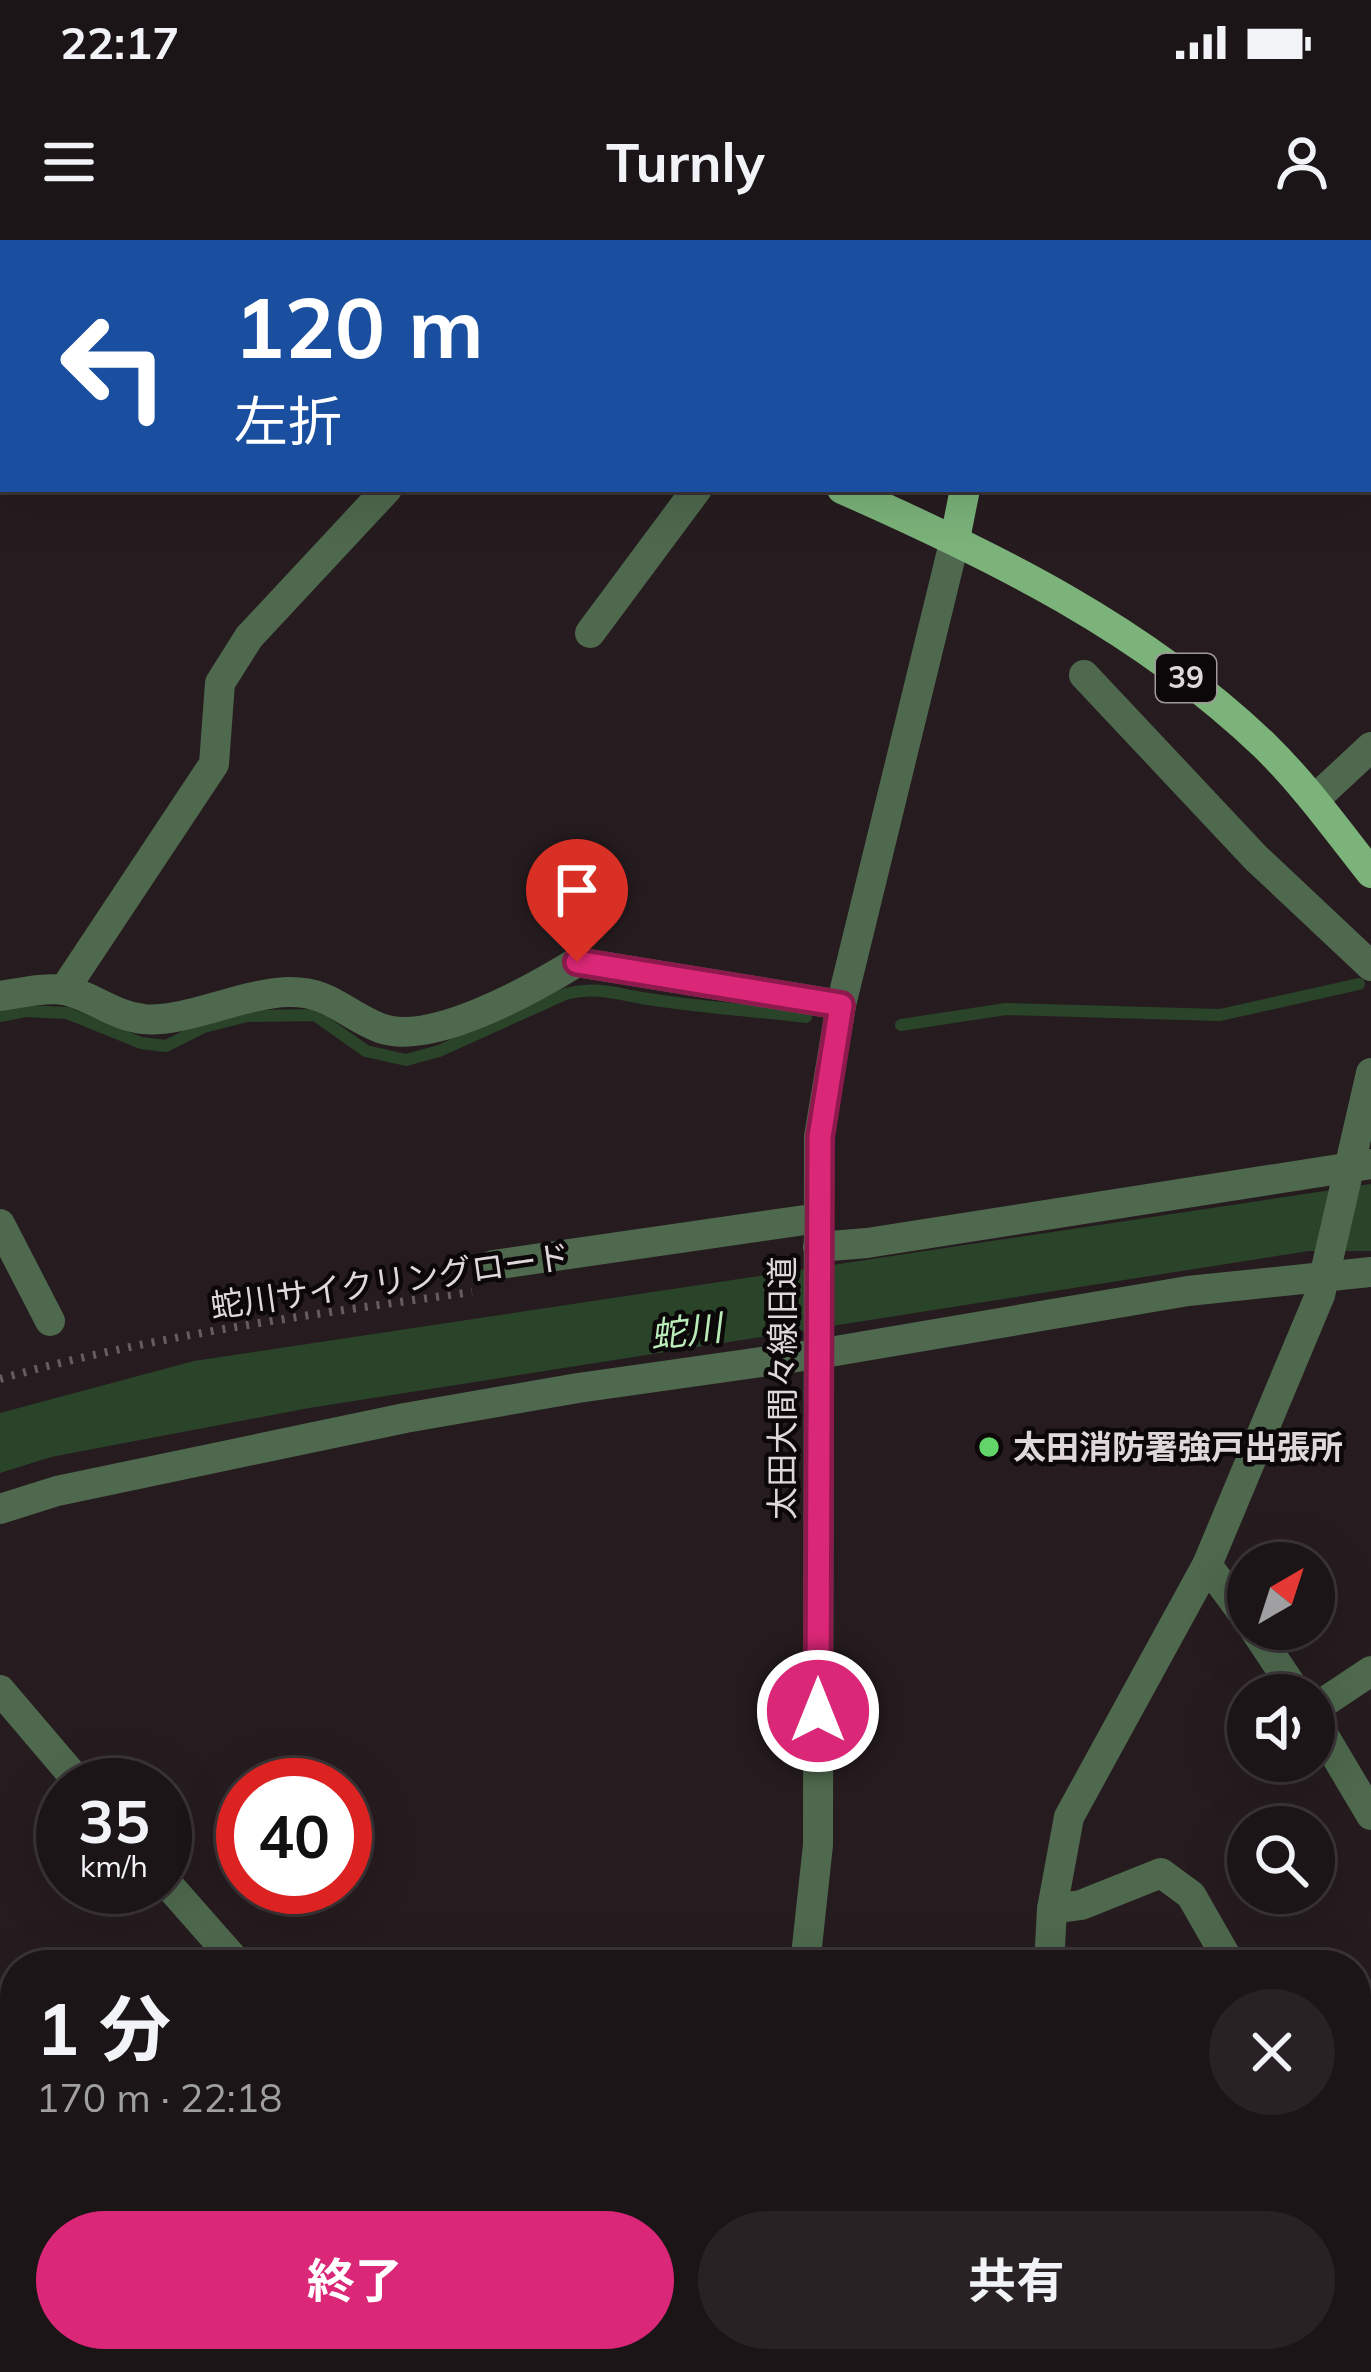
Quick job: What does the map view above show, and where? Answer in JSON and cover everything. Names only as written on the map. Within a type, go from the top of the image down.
[{"type":"main road","name":"39","points":[[849,492],[955,539],[1096,614],[1161,658],[1222,706],[1314,800],[1371,873]]},
{"type":"main road","points":[[955,539],[964,492]]},
{"type":"street","points":[[64,990],[214,764],[220,683],[239,652],[385,492]]},
{"type":"street","points":[[590,633],[695,492]]},
{"type":"street","name":"太田大間々線旧道","points":[[807,1950],[818,1845],[820,1137],[841,1005],[955,539]]},
{"type":"street","points":[[1084,675],[1256,858],[1371,967]]},
{"type":"street","points":[[1314,800],[1371,747]]},
{"type":"street","points":[[0,996],[64,990],[146,1020],[280,992],[313,992],[377,1027],[404,1034],[449,1023],[543,983],[577,962],[841,1005]]},
{"type":"street","points":[[1050,1950],[1052,1909],[1069,1817],[1207,1565],[1328,1268],[1355,1170],[1371,1073]]},
{"type":"street","points":[[491,1278],[818,1241],[867,1243],[1355,1170]]},
{"type":"street","points":[[0,1224],[50,1321]]},
{"type":"street","points":[[0,1509],[57,1491],[405,1418],[1328,1268],[1371,1272]]},
{"type":"street","points":[[1207,1565],[1227,1592]]},
{"type":"street","points":[[1335,1695],[1371,1671]]},
{"type":"street","points":[[0,1690],[58,1758]]},
{"type":"street","points":[[1335,1754],[1371,1815]]},
{"type":"street","points":[[1052,1909],[1081,1905],[1161,1874],[1191,1895],[1222,1950]]},
{"type":"street","points":[[192,1913],[223,1950]]},
{"type":"path","name":"蛇川サイクリングロード","points":[[0,1379],[76,1357],[491,1278]]},
{"type":"water","name":"蛇川","points":[[1371,1184],[1371,1251],[1309,1251],[309,1408],[51,1457],[0,1473],[0,1413],[194,1361]]},
{"type":"waterway","points":[[901,1025],[1006,1009],[1220,1015],[1359,984]]},
{"type":"waterway","points":[[0,1016],[25,1011],[67,1013],[141,1043],[166,1046],[204,1027],[247,1016],[315,1015],[366,1051],[406,1060],[439,1051],[576,992],[806,1017]]},
{"type":"place","name":"太田消防署強戸出張所","points":[[989,1447]]},
{"type":"route","points":[[577,962],[841,1005],[820,1137],[818,1711]]}]
